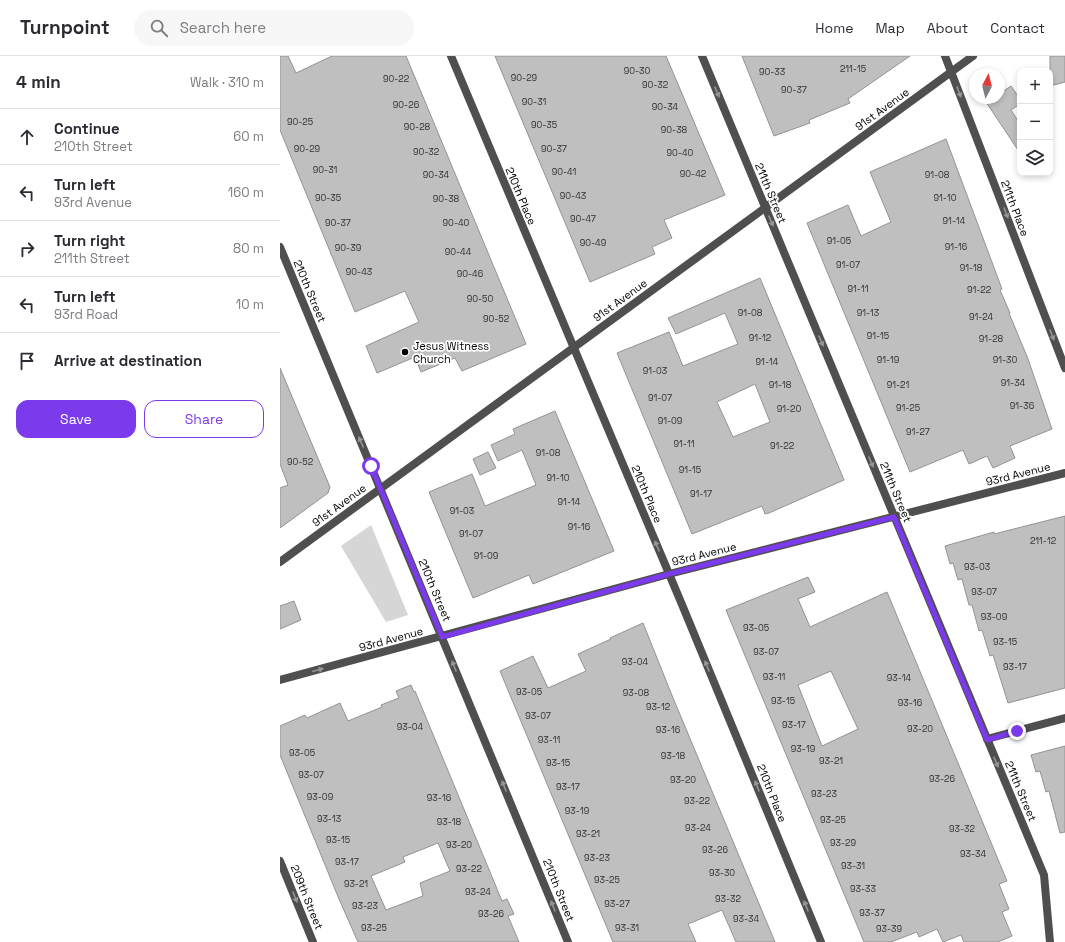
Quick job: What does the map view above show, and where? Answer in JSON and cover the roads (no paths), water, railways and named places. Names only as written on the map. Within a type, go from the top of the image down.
[{"type":"street","name":"210th Place","points":[[451,56],[573,349],[669,574],[821,942]]},
{"type":"street","name":"211th Street","points":[[702,56],[1044,875],[1050,942]]},
{"type":"street","name":"211th Place","points":[[944,56],[952,72],[1065,368]]},
{"type":"street","name":"91st Avenue","points":[[280,562],[974,56]]},
{"type":"street","name":"210th Street","points":[[280,247],[568,942]]},
{"type":"street","name":"93rd Avenue","points":[[280,680],[669,574],[1065,473]]},
{"type":"street","points":[[987,740],[1065,718]]},
{"type":"street","name":"209th Street","points":[[280,861],[313,942]]},
{"type":"place","name":"Jesus Witness Church","points":[[405,352]]}]
